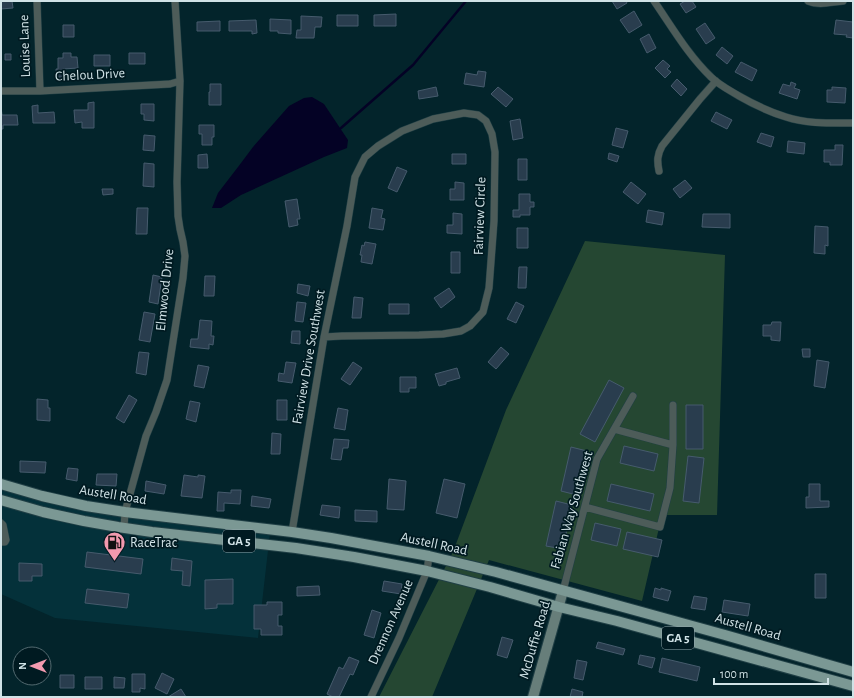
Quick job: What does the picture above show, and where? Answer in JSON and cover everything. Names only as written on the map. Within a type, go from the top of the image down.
[{"type":"main road","name":"Austell Road","points":[[1,484],[42,496],[78,504],[126,512],[292,532],[429,556],[496,572],[853,672]]},
{"type":"main road","name":"Austell Road","points":[[1,500],[43,512],[124,528],[296,548],[354,557],[431,572],[853,686]]},
{"type":"street","name":"Louise Lane","points":[[37,1],[40,91]]},
{"type":"street","name":"Elmwood Drive","points":[[124,528],[126,512],[146,436],[167,380],[183,278],[184,256],[178,216],[177,182],[180,81],[176,1]]},
{"type":"street","points":[[654,1],[689,53],[716,81],[731,91],[753,103],[786,117],[810,122],[853,123]]},
{"type":"street","points":[[808,1],[816,3],[843,1]]},
{"type":"street","name":"Chelou Drive","points":[[1,91],[40,91],[170,84],[180,81]]},
{"type":"street","points":[[659,171],[657,163],[658,153],[662,146],[716,81]]},
{"type":"street","name":"Fairview Circle","points":[[324,337],[443,334],[461,330],[470,326],[483,312],[489,288],[494,221],[495,152],[492,134],[486,121],[478,115],[464,113],[434,119],[402,131],[378,146],[365,157],[355,177],[354,187]]},
{"type":"street","name":"Fairview Drive Southwest","points":[[292,532],[324,337],[354,187]]},
{"type":"street","name":"Fabian Way Southwest","points":[[563,591],[597,459],[633,396]]},
{"type":"street","points":[[585,507],[660,527],[670,488],[673,445],[673,405]]},
{"type":"street","points":[[614,429],[673,445]]},
{"type":"street","points":[[1,523],[3,525],[6,540],[5,542],[1,542]]},
{"type":"street","name":"Drennon Avenue","points":[[372,697],[431,572],[429,556]]},
{"type":"street","name":"McDuffie Road","points":[[533,697],[563,591]]},
{"type":"shaded area","points":[[312,97],[324,104],[348,140],[347,148],[241,195],[221,208],[212,208],[218,193],[253,147],[289,106],[304,98]]},
{"type":"shaded area","points":[[1,482],[76,500],[270,533],[258,638],[55,618],[1,594]]},
{"type":"green space","points":[[585,241],[725,255],[717,515],[662,515],[642,601],[489,560],[432,697],[379,697],[453,552],[506,410]]},
{"type":"building","points":[[1,1],[12,1],[13,8],[1,9]]},
{"type":"building","points":[[612,1],[626,1],[627,3],[617,9]]},
{"type":"building","points":[[685,1],[692,1],[696,7],[686,13],[680,4]]},
{"type":"building","points":[[634,11],[642,25],[629,33],[620,20]]},
{"type":"building","points":[[396,14],[396,26],[374,26],[374,15]]},
{"type":"building","points":[[337,15],[358,15],[358,26],[337,26]]},
{"type":"building","points":[[301,16],[322,17],[321,27],[315,27],[314,38],[296,38],[297,30],[301,30]]},
{"type":"building","points":[[270,19],[291,20],[291,34],[270,31]]},
{"type":"building","points":[[256,20],[257,33],[252,34],[252,31],[229,31],[229,21]]},
{"type":"building","points":[[836,20],[853,22],[853,38],[846,37],[847,35],[834,34]]},
{"type":"building","points":[[220,21],[220,31],[197,31],[197,22]]},
{"type":"building","points":[[705,23],[715,38],[706,44],[696,29]]},
{"type":"building","points":[[63,25],[74,25],[74,37],[63,37]]},
{"type":"building","points":[[649,34],[656,48],[647,53],[640,39]]},
{"type":"building","points":[[722,47],[733,56],[727,64],[716,55]]},
{"type":"building","points":[[63,53],[71,53],[71,57],[77,57],[78,68],[63,69],[64,77],[57,77],[56,69],[58,69],[58,58],[63,58]]},
{"type":"building","points":[[129,53],[145,53],[145,64],[129,64]]},
{"type":"building","points":[[5,54],[11,54],[11,60],[5,60]]},
{"type":"building","points":[[94,55],[110,55],[110,66],[94,66]]},
{"type":"building","points":[[663,60],[670,66],[667,69],[671,72],[665,78],[655,68]]},
{"type":"building","points":[[741,62],[757,70],[752,81],[735,72]]},
{"type":"building","points":[[478,71],[486,72],[484,87],[464,84],[466,73],[477,75]]},
{"type":"building","points":[[677,79],[687,89],[681,96],[671,86]]},
{"type":"building","points":[[791,82],[796,84],[794,88],[800,90],[797,99],[779,93],[783,84],[790,86]]},
{"type":"building","points":[[210,84],[221,84],[221,105],[209,105]]},
{"type":"building","points":[[436,87],[438,96],[419,99],[418,91]]},
{"type":"building","points":[[498,87],[513,99],[506,107],[491,94]]},
{"type":"building","points":[[832,87],[846,88],[845,103],[827,102],[827,90],[832,90]]},
{"type":"building","points":[[94,102],[94,128],[82,128],[82,122],[75,123],[74,110],[88,110],[88,103]]},
{"type":"building","points":[[141,104],[154,104],[154,121],[144,120],[144,114],[141,114]]},
{"type":"building","points":[[38,105],[38,113],[54,112],[55,123],[33,123],[32,106]]},
{"type":"building","points":[[1,107],[2,115],[17,115],[18,125],[3,125],[3,129],[1,129]]},
{"type":"building","points":[[716,112],[732,120],[727,129],[711,121]]},
{"type":"building","points":[[520,119],[523,138],[513,140],[510,121]]},
{"type":"building","points":[[199,125],[214,125],[212,145],[202,145],[202,134],[199,134]]},
{"type":"building","points":[[616,128],[628,131],[623,148],[612,145]]},
{"type":"building","points":[[761,133],[774,137],[771,147],[757,142]]},
{"type":"building","points":[[144,135],[155,136],[154,151],[143,150]]},
{"type":"building","points":[[788,141],[805,143],[804,154],[787,152]]},
{"type":"building","points":[[835,145],[843,145],[842,165],[830,165],[830,162],[824,162],[824,150],[835,150]]},
{"type":"building","points":[[609,153],[619,156],[617,162],[608,159]]},
{"type":"building","points":[[207,154],[208,168],[198,168],[198,155]]},
{"type":"building","points":[[452,154],[466,154],[466,164],[452,164]]},
{"type":"building","points":[[518,159],[527,159],[527,180],[518,180]]},
{"type":"building","points":[[144,163],[154,164],[154,187],[143,186]]},
{"type":"building","points":[[397,167],[407,171],[397,192],[388,188]]},
{"type":"building","points":[[685,180],[692,188],[680,198],[673,189]]},
{"type":"building","points":[[455,182],[464,183],[464,200],[450,200],[450,189],[455,189]]},
{"type":"building","points":[[631,182],[646,194],[638,204],[623,192]]},
{"type":"building","points":[[102,189],[113,189],[113,194],[103,195]]},
{"type":"building","points":[[519,194],[530,194],[530,202],[534,202],[534,207],[530,207],[530,215],[513,217],[513,210],[519,210]]},
{"type":"building","points":[[297,199],[300,219],[297,219],[298,225],[289,227],[285,201]]},
{"type":"building","points":[[137,208],[148,208],[147,234],[136,234]]},
{"type":"building","points":[[372,208],[383,210],[381,218],[385,219],[383,230],[369,228]]},
{"type":"building","points":[[648,210],[664,213],[662,225],[646,222]]},
{"type":"building","points":[[453,213],[462,214],[462,234],[447,233],[447,225],[453,225]]},
{"type":"building","points":[[703,214],[730,214],[730,228],[702,227]]},
{"type":"building","points":[[815,226],[828,227],[828,246],[825,245],[825,254],[814,253]]},
{"type":"building","points":[[517,228],[528,228],[528,248],[517,248]]},
{"type":"building","points":[[365,242],[376,244],[372,264],[361,262],[362,255],[360,255],[362,245],[364,246]]},
{"type":"building","points":[[451,252],[460,252],[460,273],[451,273]]},
{"type":"building","points":[[519,267],[527,267],[526,288],[518,288]]},
{"type":"building","points":[[153,275],[162,277],[158,304],[149,302]]},
{"type":"building","points":[[205,276],[215,276],[214,296],[204,296]]},
{"type":"building","points":[[298,284],[310,286],[308,296],[297,293]]},
{"type":"building","points":[[449,288],[455,297],[441,308],[434,298]]},
{"type":"building","points":[[354,297],[363,298],[361,318],[352,318]]},
{"type":"building","points":[[297,302],[306,303],[303,322],[295,321]]},
{"type":"building","points":[[516,302],[524,306],[516,323],[507,319]]},
{"type":"building","points":[[389,304],[409,304],[409,314],[389,314]]},
{"type":"building","points":[[144,312],[155,314],[150,342],[139,340]]},
{"type":"building","points":[[200,320],[212,321],[211,336],[214,336],[213,345],[209,344],[209,349],[190,347],[191,339],[198,339]]},
{"type":"building","points":[[772,322],[781,322],[780,341],[771,340],[771,336],[763,336],[763,325],[771,325]]},
{"type":"building","points":[[292,331],[300,331],[300,344],[291,343]]},
{"type":"building","points":[[501,347],[509,354],[496,369],[488,362]]},
{"type":"building","points":[[802,349],[810,349],[810,357],[803,357]]},
{"type":"building","points":[[139,352],[149,353],[146,375],[136,373]]},
{"type":"building","points":[[817,360],[829,362],[825,388],[814,386]]},
{"type":"building","points":[[286,362],[296,363],[292,383],[278,381],[279,373],[284,374]]},
{"type":"building","points":[[353,362],[362,368],[350,385],[341,379]]},
{"type":"building","points":[[198,365],[209,367],[204,388],[194,386]]},
{"type":"building","points":[[457,368],[460,378],[446,382],[446,384],[439,386],[435,374]]},
{"type":"building","points":[[400,377],[416,377],[416,388],[409,388],[409,392],[400,392]]},
{"type":"building","points":[[609,380],[624,388],[595,442],[580,434]]},
{"type":"building","points":[[129,395],[137,400],[124,423],[116,418]]},
{"type":"building","points":[[37,399],[48,400],[48,408],[50,408],[50,421],[37,420]]},
{"type":"building","points":[[277,400],[287,400],[287,420],[277,420]]},
{"type":"building","points":[[190,401],[200,403],[196,422],[186,419]]},
{"type":"building","points":[[686,405],[703,405],[703,449],[686,449]]},
{"type":"building","points":[[338,408],[348,410],[345,430],[334,428]]},
{"type":"building","points":[[272,433],[281,434],[280,454],[271,454]]},
{"type":"building","points":[[334,439],[349,440],[348,448],[343,448],[341,460],[331,459]]},
{"type":"building","points":[[624,446],[658,454],[654,471],[620,463]]},
{"type":"building","points":[[571,447],[587,451],[577,495],[561,491]]},
{"type":"building","points":[[688,456],[704,458],[699,503],[683,501]]},
{"type":"building","points":[[20,461],[46,462],[45,473],[20,472]]},
{"type":"building","points":[[68,468],[78,469],[77,481],[66,479]]},
{"type":"building","points":[[97,474],[117,474],[116,486],[96,485]]},
{"type":"building","points":[[184,475],[198,477],[198,475],[205,476],[202,498],[181,496]]},
{"type":"building","points":[[389,479],[406,481],[404,510],[387,509]]},
{"type":"building","points":[[444,479],[465,484],[457,518],[436,513]]},
{"type":"building","points":[[146,481],[166,485],[164,494],[145,491]]},
{"type":"building","points":[[611,484],[654,494],[650,511],[607,501]]},
{"type":"building","points":[[809,484],[820,484],[820,501],[829,501],[829,507],[806,508],[806,497],[809,497]]},
{"type":"building","points":[[231,490],[241,490],[240,504],[224,503],[224,511],[217,511],[218,492],[231,493]]},
{"type":"building","points":[[252,496],[271,499],[269,508],[251,506]]},
{"type":"building","points":[[556,501],[572,505],[563,549],[546,546]]},
{"type":"building","points":[[322,505],[340,507],[339,518],[320,515]]},
{"type":"building","points":[[355,510],[377,511],[377,522],[355,521]]},
{"type":"building","points":[[595,523],[621,529],[617,546],[591,540]]},
{"type":"building","points":[[627,532],[662,540],[658,557],[623,549]]},
{"type":"building","name":"RaceTrac","points":[[87,552],[143,559],[141,574],[85,567]]},
{"type":"building","points":[[172,558],[192,561],[190,586],[182,585],[183,571],[171,570]]},
{"type":"building","points":[[19,563],[42,564],[42,576],[32,576],[32,581],[19,581]]},
{"type":"building","points":[[815,574],[826,574],[826,598],[815,598]]},
{"type":"building","points":[[233,579],[233,604],[217,604],[217,608],[205,609],[205,580]]},
{"type":"building","points":[[384,581],[402,584],[401,594],[382,591]]},
{"type":"building","points":[[319,586],[320,595],[297,596],[297,587]]},
{"type":"building","points":[[655,588],[671,591],[668,601],[653,597]]},
{"type":"building","points":[[87,589],[129,594],[127,608],[85,603]]},
{"type":"building","points":[[694,596],[707,598],[705,610],[691,608]]},
{"type":"building","points":[[724,600],[750,604],[748,616],[722,612]]},
{"type":"building","points":[[267,602],[282,602],[282,615],[278,615],[278,626],[282,626],[282,635],[261,635],[261,629],[254,629],[254,605],[267,605]]},
{"type":"building","points":[[372,610],[381,613],[374,638],[364,635]]},
{"type":"building","points":[[502,637],[513,640],[507,658],[497,655]]},
{"type":"building","points":[[598,642],[625,649],[623,655],[596,648]]},
{"type":"building","points":[[640,655],[655,658],[652,668],[638,664]]},
{"type":"building","points":[[349,657],[359,661],[353,675],[350,674],[339,697],[333,697],[327,694],[339,667],[343,669]]},
{"type":"building","points":[[662,658],[700,667],[697,681],[659,672]]},
{"type":"building","points":[[577,660],[587,662],[583,680],[574,678]]},
{"type":"building","points":[[162,673],[174,679],[167,694],[155,688]]},
{"type":"building","points":[[132,674],[145,674],[145,689],[140,688],[140,692],[132,692]]},
{"type":"building","points":[[60,675],[74,675],[74,688],[60,688]]},
{"type":"building","points":[[85,677],[102,677],[102,689],[85,689]]},
{"type":"building","points":[[114,677],[125,678],[124,688],[114,688]]},
{"type":"building","points":[[181,689],[186,697],[168,697]]},
{"type":"building","points":[[572,689],[583,692],[582,697],[570,697]]},
{"type":"waterway","points":[[341,128],[413,65],[466,1]]},
{"type":"place","name":"RaceTrac","points":[[114,562]]}]
